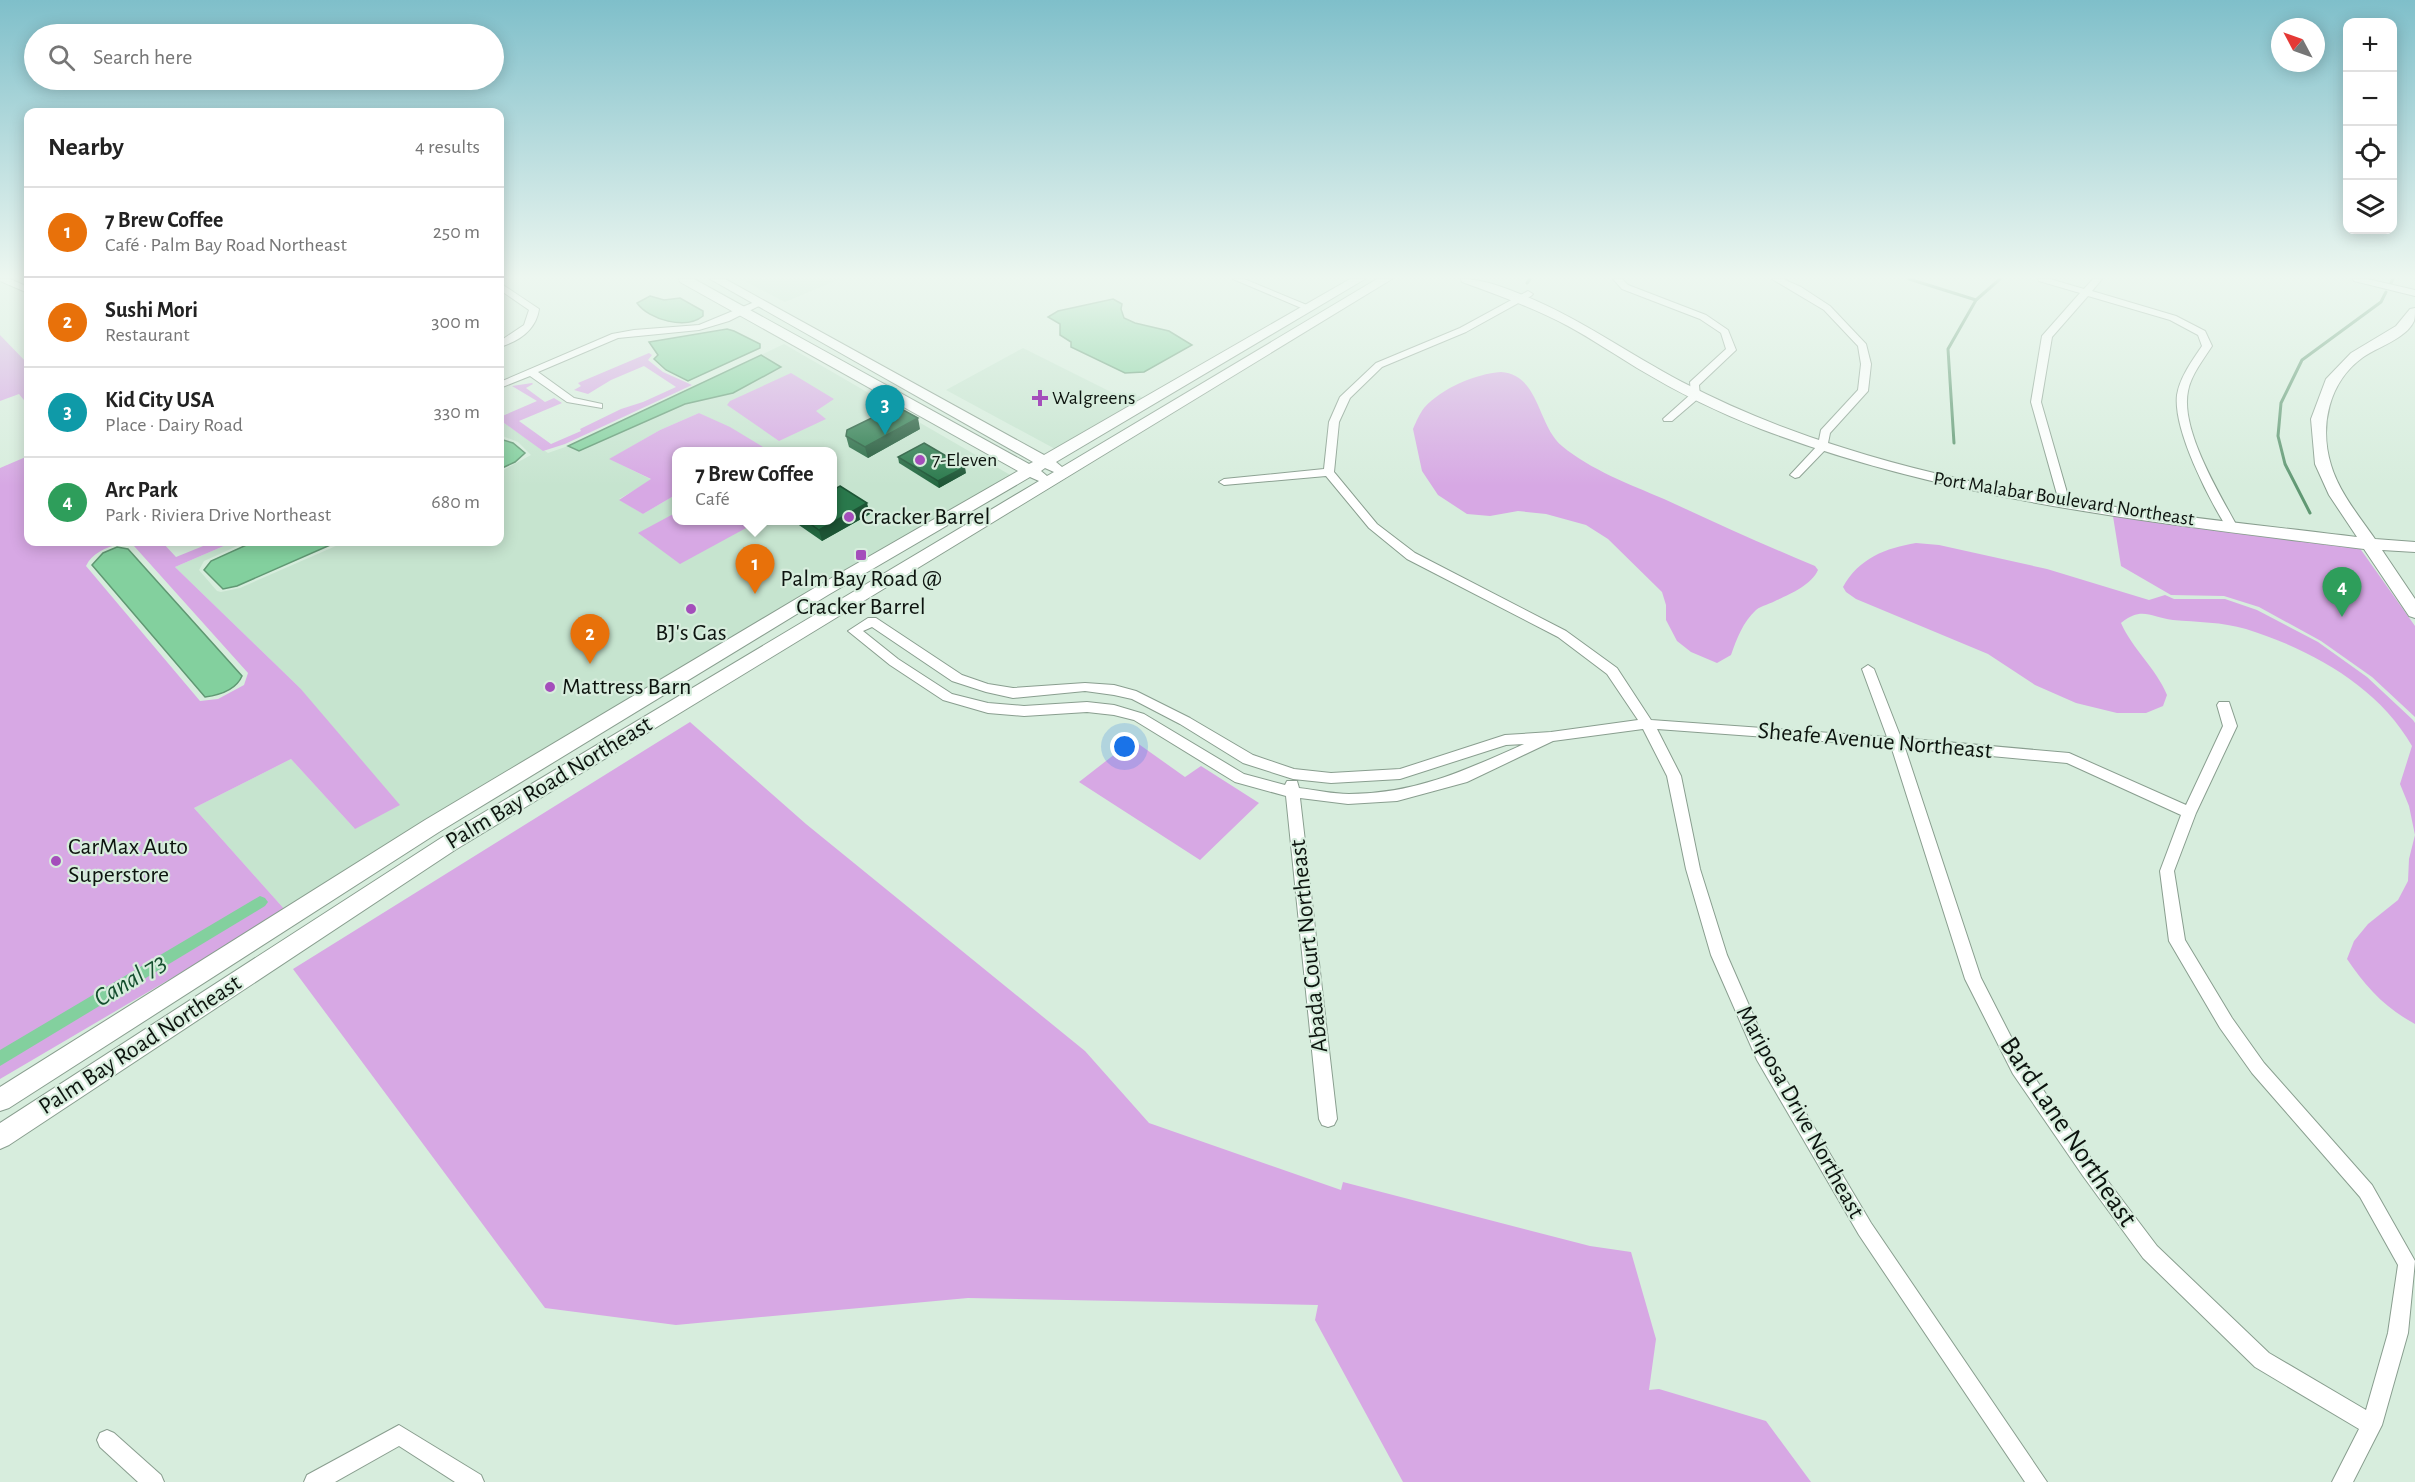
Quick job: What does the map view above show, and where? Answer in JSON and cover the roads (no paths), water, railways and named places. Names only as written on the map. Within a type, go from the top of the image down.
[{"type":"street","points":[[504,383],[591,348]]},
{"type":"street","points":[[809,348],[1029,471],[1057,477]]},
{"type":"street","points":[[819,354],[820,348]]},
{"type":"street","points":[[834,362],[836,348]]},
{"type":"street","points":[[840,348],[1046,462],[1057,477]]},
{"type":"street","name":"Palm Bay Road Northeast","points":[[0,1100],[432,826],[822,591],[1029,471],[1253,348]]},
{"type":"street","name":"Palm Bay Road Northeast","points":[[0,1137],[448,844],[1057,477],[1260,348]]},
{"type":"street","points":[[1224,482],[1329,472],[1334,422],[1345,397],[1379,365],[1419,348]]},
{"type":"street","name":"Port Malabar Boulevard Northeast","points":[[1619,348],[1765,426],[1824,443],[1895,469],[1961,484],[2364,538],[2415,547]]},
{"type":"street","points":[[1668,419],[1730,348]]},
{"type":"street","points":[[1795,475],[1824,443],[1825,432],[1863,391],[1866,364],[1863,348]]},
{"type":"street","points":[[2045,348],[2036,402],[2062,498]]},
{"type":"street","points":[[2205,348],[2193,366],[2181,399],[2189,437],[2228,521]]},
{"type":"street","points":[[2369,348],[2356,356],[2331,382],[2318,419],[2323,464],[2337,495],[2415,612]]},
{"type":"street","points":[[531,372],[571,399],[598,406]]},
{"type":"street","name":"Mariposa Drive Northeast","points":[[1329,472],[1373,526],[1411,556],[1562,634],[1612,670],[1647,724],[1674,776],[1693,869],[1719,956],[1763,1055],[1865,1229],[2037,1482]]},
{"type":"street","name":"Port Malabar Boulevard Northeast","points":[[2364,538],[2415,537]]},
{"type":"street","name":"Sheafe Avenue Northeast","points":[[1551,737],[1462,778],[1397,796],[1348,800],[1291,792],[1240,778],[1139,717],[1114,710],[1087,707],[1024,711],[988,708],[948,697],[894,662],[854,632],[872,621],[937,667],[957,678],[986,688],[1013,693],[1085,687],[1114,690],[1136,696],[1175,715],[1248,759],[1293,774],[1330,778],[1400,774],[1505,740],[1551,737],[1647,724],[1896,742],[2069,758],[2189,813]]},
{"type":"street","name":"Bard Lane Northeast","points":[[1868,669],[1896,742],[1973,980],[2019,1070],[2150,1252],[2262,1360],[2372,1425]]},
{"type":"street","points":[[2224,705],[2230,726],[2189,813],[2167,871],[2177,941],[2226,1023],[2258,1068],[2366,1191],[2407,1264],[2398,1333],[2372,1425],[2342,1482]]},
{"type":"street","name":"Abada Court Northeast","points":[[1293,774],[1291,792],[1305,894],[1328,1119]]},
{"type":"street","points":[[432,826],[448,844]]},
{"type":"street","points":[[314,1482],[399,1435],[474,1482]]},
{"type":"street","points":[[107,1440],[154,1482]]},
{"type":"waterway","points":[[1948,348],[1954,443]]},
{"type":"waterway","points":[[2310,513],[2285,464],[2278,436],[2281,403],[2302,360],[2318,348]]},
{"type":"waterway","name":"Canal 73","points":[[0,1059],[260,902]]},
{"type":"place","name":"Walgreens","points":[[1040,398]]},
{"type":"place","name":"Kid City USA","points":[[885,435]]},
{"type":"place","name":"7-Eleven","points":[[920,460]]},
{"type":"place","name":"Cracker Barrel","points":[[849,517]]},
{"type":"place","name":"Palm Bay Road @ Cracker Barrel","points":[[861,555]]},
{"type":"place","name":"7 Brew Coffee","points":[[755,594]]},
{"type":"place","name":"BJ's Gas","points":[[691,609]]},
{"type":"place","name":"Arc Park","points":[[2342,617]]},
{"type":"place","name":"Sushi Mori","points":[[590,664]]},
{"type":"place","name":"Mattress Barn","points":[[550,687]]},
{"type":"place","name":"CarMax Auto Superstore","points":[[56,861]]}]
